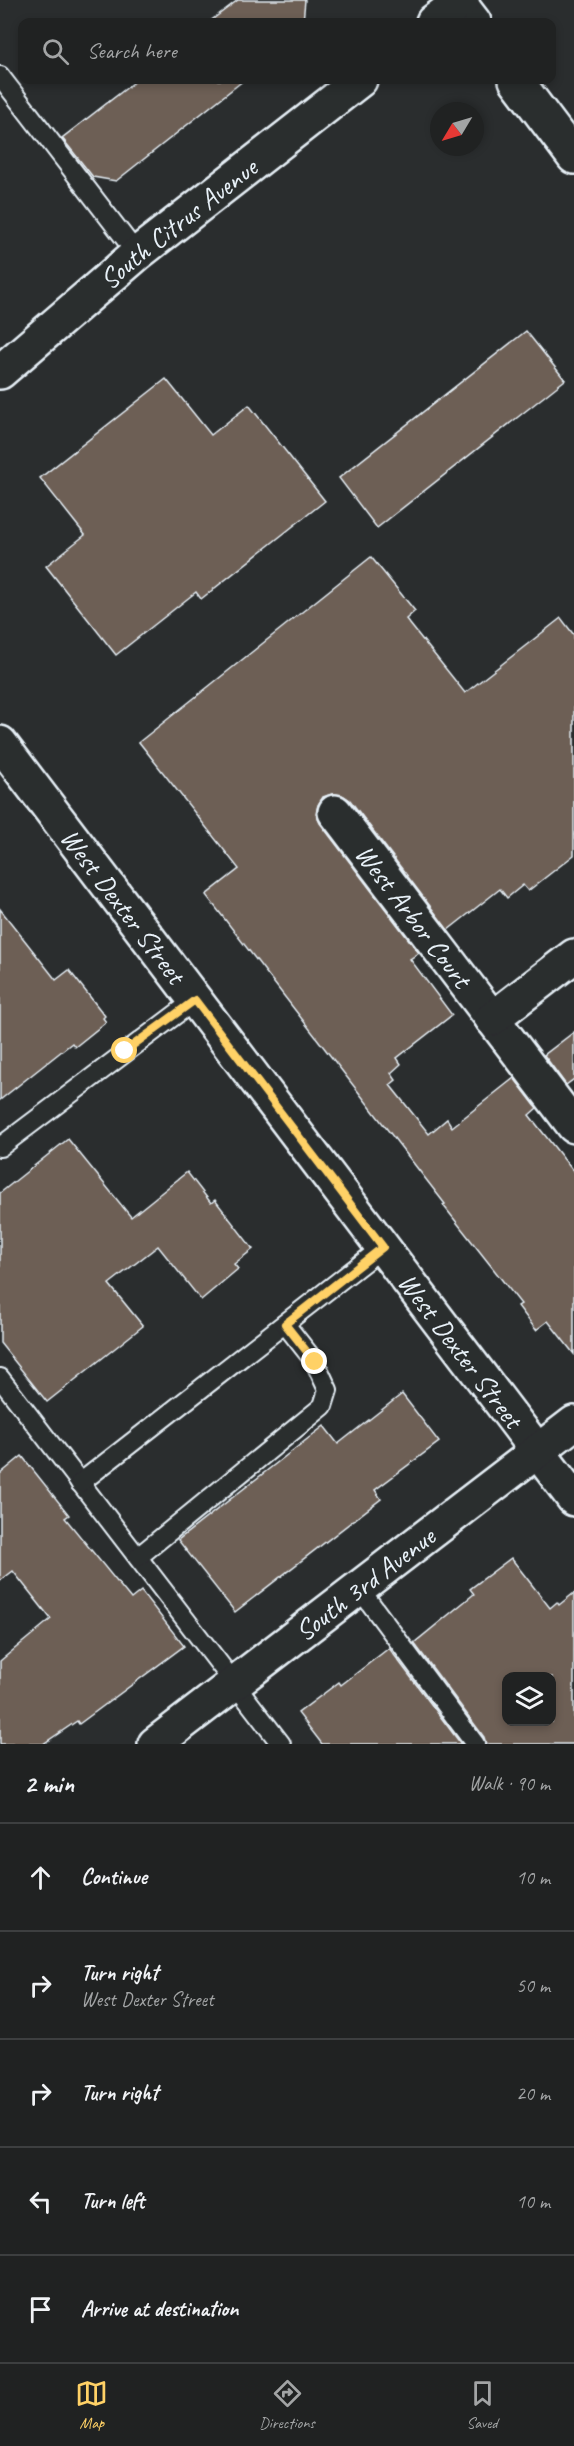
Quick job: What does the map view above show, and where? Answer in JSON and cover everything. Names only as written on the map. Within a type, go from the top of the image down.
[{"type":"street","points":[[440,18],[463,6]]},
{"type":"street","name":"South Citrus Avenue","points":[[0,372],[137,254],[355,84]]},
{"type":"street","points":[[519,84],[574,157]]},
{"type":"street","name":"West Dexter Street","points":[[0,743],[574,1499]]},
{"type":"street","name":"West Arbor Court","points":[[335,812],[574,1126]]},
{"type":"street","points":[[492,1018],[574,956]]},
{"type":"street","name":"South 3rd Avenue","points":[[155,1744],[574,1423]]},
{"type":"lane","points":[[0,76],[137,254]]},
{"type":"lane","points":[[0,1147],[195,1000]]},
{"type":"lane","points":[[80,1483],[383,1247]]},
{"type":"lane","points":[[138,1557],[322,1406],[328,1390],[315,1362],[285,1324]]},
{"type":"lane","points":[[0,1378],[281,1744]]},
{"type":"lane","points":[[359,1588],[475,1744]]},
{"type":"building","points":[[238,0],[305,0],[303,18],[214,18]]},
{"type":"building","points":[[132,84],[239,84],[116,181],[93,177],[62,138]]},
{"type":"building","points":[[526,331],[565,380],[377,528],[339,478]]},
{"type":"building","points":[[166,379],[211,435],[249,405],[325,501],[201,599],[196,592],[116,655],[46,566],[85,535],[40,478]]},
{"type":"building","points":[[371,557],[415,611],[406,619],[465,693],[561,618],[574,635],[574,855],[528,891],[523,885],[507,898],[500,889],[448,930],[350,800],[342,795],[332,794],[323,797],[316,814],[320,823],[419,953],[410,959],[452,1015],[397,1058],[401,1064],[391,1073],[396,1080],[390,1085],[429,1134],[447,1119],[452,1127],[514,1078],[537,1108],[529,1115],[574,1172],[574,1354],[548,1321],[536,1330],[518,1306],[521,1304],[206,895],[239,869],[139,742]]},
{"type":"building","points":[[0,909],[56,980],[69,970],[105,1016],[103,1018],[106,1022],[75,1047],[72,1043],[0,1100]]},
{"type":"building","points":[[574,1032],[574,1079],[566,1085],[544,1055]]},
{"type":"building","points":[[68,1139],[131,1217],[187,1172],[211,1203],[215,1200],[253,1249],[234,1264],[238,1269],[201,1300],[158,1246],[109,1284],[143,1326],[47,1402],[0,1343],[0,1193]]},
{"type":"building","points":[[402,1394],[439,1442],[375,1490],[381,1499],[235,1612],[178,1540],[324,1426],[338,1444]]},
{"type":"building","points":[[22,1456],[69,1515],[65,1518],[131,1599],[141,1591],[184,1646],[79,1724],[77,1721],[43,1744],[0,1744],[0,1661],[51,1619],[13,1571],[0,1581],[0,1474]]},
{"type":"building","points":[[511,1558],[550,1608],[557,1602],[559,1605],[574,1593],[574,1744],[486,1744],[484,1737],[414,1643],[474,1594],[470,1589]]},
{"type":"building","points":[[389,1648],[461,1744],[322,1744],[298,1713],[339,1682],[341,1685]]},
{"type":"route","points":[[125,1051],[195,1000],[383,1247],[285,1324],[315,1362]]}]
